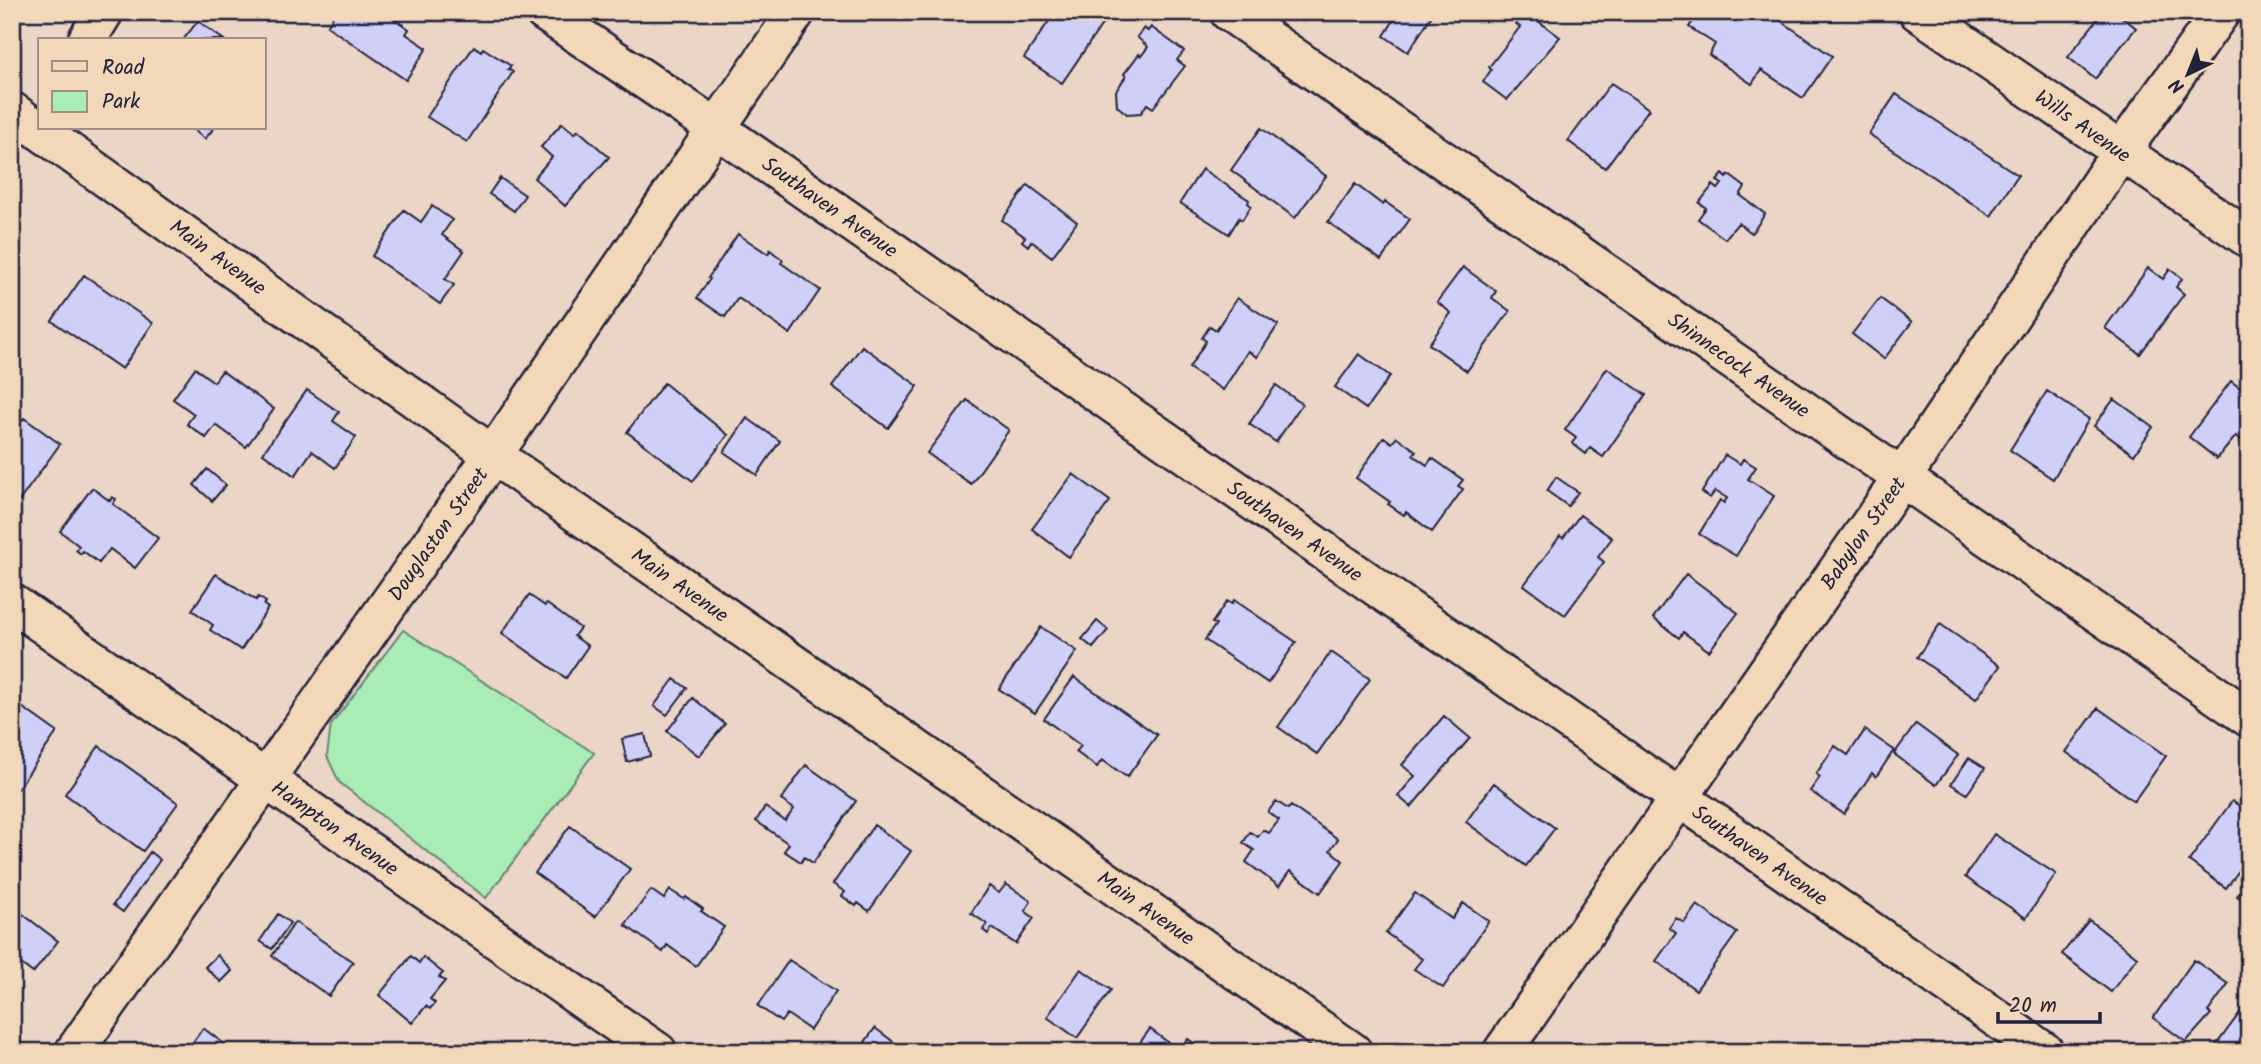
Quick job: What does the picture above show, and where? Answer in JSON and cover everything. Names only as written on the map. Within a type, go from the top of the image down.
[{"type":"street","points":[[89,38],[104,12]]},
{"type":"street","name":"Southaven Avenue","points":[[544,12],[716,128],[2045,1052]]},
{"type":"street","name":"Douglaston Street","points":[[74,1052],[493,455],[796,12]]},
{"type":"street","name":"Shinnecock Avenue","points":[[1228,12],[2249,718]]},
{"type":"street","name":"Wills Avenue","points":[[1918,12],[2249,239]]},
{"type":"street","name":"Babylon Street","points":[[1502,1052],[1902,478],[2120,153],[2221,12]]},
{"type":"street","name":"Main Avenue","points":[[44,130],[493,455],[1353,1052]]},
{"type":"street","name":"Hampton Avenue","points":[[12,603],[658,1052]]},
{"type":"green space","points":[[403,630],[594,753],[486,898],[339,782],[327,756],[331,725]]},
{"type":"building","points":[[336,12],[384,12],[409,29],[406,34],[427,48],[406,80],[327,26]]},
{"type":"building","points":[[1055,12],[1094,12],[1105,20],[1062,83],[1024,58]]},
{"type":"building","points":[[1399,12],[1434,12],[1408,52],[1384,36]]},
{"type":"building","points":[[1525,12],[1542,14],[1537,20],[1560,37],[1507,100],[1483,82],[1491,70],[1489,67],[1520,27],[1516,24]]},
{"type":"building","points":[[1699,12],[1768,12],[1832,56],[1803,98],[1761,70],[1752,84],[1709,55],[1715,44],[1689,27]]},
{"type":"building","points":[[2103,12],[2116,12],[2136,28],[2095,79],[2068,57]]},
{"type":"building","points":[[198,21],[221,38],[185,38]]},
{"type":"building","points":[[1151,27],[1184,51],[1177,60],[1185,66],[1153,108],[1147,104],[1141,113],[1127,114],[1117,106],[1116,91],[1126,76],[1124,74],[1148,47],[1137,37],[1144,28],[1148,31]]},
{"type":"building","points":[[474,46],[481,51],[483,48],[511,66],[508,69],[513,72],[467,142],[427,117]]},
{"type":"building","points":[[1611,83],[1649,109],[1605,168],[1568,141]]},
{"type":"building","points":[[1896,94],[2018,175],[1991,216],[1869,134]]},
{"type":"building","points":[[562,123],[575,134],[578,130],[609,157],[565,206],[534,178],[552,157],[541,147]]},
{"type":"building","points":[[1261,128],[1326,176],[1295,218],[1231,170]]},
{"type":"building","points":[[194,130],[212,130],[205,139]]},
{"type":"building","points":[[1202,169],[1249,200],[1251,206],[1229,234],[1180,203]]},
{"type":"building","points":[[1723,174],[1727,178],[1729,175],[1745,187],[1740,195],[1765,214],[1752,233],[1738,223],[1725,239],[1698,219],[1706,208],[1699,203],[1713,185],[1718,189],[1722,184],[1717,181]]},
{"type":"building","points":[[500,178],[525,195],[514,211],[489,194]]},
{"type":"building","points":[[1355,184],[1383,205],[1385,202],[1410,219],[1381,260],[1328,222]]},
{"type":"building","points":[[1028,185],[1077,222],[1052,257],[1031,241],[1028,246],[1022,241],[1025,237],[1002,220]]},
{"type":"building","points":[[432,206],[452,220],[442,235],[464,251],[445,279],[454,285],[440,304],[372,256],[404,210],[421,222]]},
{"type":"building","points":[[738,234],[768,254],[770,250],[783,260],[781,263],[820,290],[790,334],[738,298],[725,317],[697,298]]},
{"type":"building","points":[[1463,267],[1496,291],[1492,298],[1510,311],[1467,371],[1429,344],[1451,313],[1437,302]]},
{"type":"building","points":[[2148,268],[2163,279],[2170,269],[2182,279],[2176,287],[2184,294],[2140,354],[2105,328]]},
{"type":"building","points":[[84,275],[153,323],[122,369],[52,321]]},
{"type":"building","points":[[1237,298],[1278,325],[1257,357],[1248,351],[1223,390],[1189,368],[1206,341],[1202,338],[1210,326],[1216,330]]},
{"type":"building","points":[[1880,298],[1912,322],[1884,359],[1852,334]]},
{"type":"building","points":[[862,346],[918,386],[888,428],[832,387]]},
{"type":"building","points":[[1359,354],[1390,376],[1366,409],[1335,387]]},
{"type":"building","points":[[195,368],[214,382],[222,371],[274,409],[246,447],[216,425],[206,438],[187,424],[194,414],[173,399]]},
{"type":"building","points":[[1607,368],[1646,395],[1603,457],[1590,448],[1586,454],[1572,443],[1576,438],[1565,430]]},
{"type":"building","points":[[2231,381],[2249,395],[2249,446],[2236,436],[2217,459],[2189,437]]},
{"type":"building","points":[[664,383],[728,435],[693,481],[627,432]]},
{"type":"building","points":[[1276,385],[1302,404],[1276,442],[1249,424]]},
{"type":"building","points":[[307,390],[339,412],[333,421],[356,437],[335,468],[312,451],[295,476],[263,453]]},
{"type":"building","points":[[2047,391],[2089,419],[2053,479],[2010,450]]},
{"type":"building","points":[[2114,399],[2153,427],[2134,455],[2094,426]]},
{"type":"building","points":[[967,400],[1009,430],[971,484],[927,453]]},
{"type":"building","points":[[24,418],[60,444],[17,504],[12,501],[12,434]]},
{"type":"building","points":[[747,418],[780,441],[757,475],[724,452]]},
{"type":"building","points":[[1384,437],[1392,443],[1397,437],[1416,451],[1413,455],[1427,465],[1432,458],[1463,480],[1458,486],[1463,489],[1432,532],[1406,512],[1404,515],[1388,504],[1390,502],[1356,478]]},
{"type":"building","points":[[1725,455],[1740,464],[1743,459],[1756,467],[1748,479],[1774,496],[1736,556],[1699,534],[1720,500],[1724,503],[1727,498],[1715,491],[1710,498],[1702,492]]},
{"type":"building","points":[[207,469],[226,485],[212,501],[194,485]]},
{"type":"building","points":[[1073,474],[1110,501],[1069,557],[1032,529]]},
{"type":"building","points":[[1556,477],[1578,492],[1568,506],[1547,491]]},
{"type":"building","points":[[92,488],[110,501],[112,497],[116,499],[113,504],[158,538],[135,568],[110,549],[99,563],[83,551],[81,554],[76,550],[79,546],[60,531]]},
{"type":"building","points":[[1580,515],[1612,538],[1598,557],[1604,562],[1565,615],[1524,585],[1560,536],[1563,538]]},
{"type":"building","points":[[216,574],[256,600],[258,597],[266,602],[264,605],[268,608],[241,650],[210,630],[213,625],[192,610]]},
{"type":"building","points":[[1686,574],[1738,613],[1709,651],[1683,632],[1679,638],[1653,618]]},
{"type":"building","points":[[529,595],[545,606],[547,604],[580,628],[574,636],[588,646],[566,678],[502,633]]},
{"type":"building","points":[[1234,600],[1296,642],[1268,683],[1205,640],[1216,624],[1212,623],[1227,601],[1232,604]]},
{"type":"building","points":[[1097,621],[1108,630],[1093,648],[1082,639]]},
{"type":"building","points":[[1940,624],[2000,666],[1976,699],[1917,657]]},
{"type":"building","points":[[1041,627],[1077,651],[1035,713],[999,689]]},
{"type":"building","points":[[1331,652],[1370,679],[1317,754],[1278,727]]},
{"type":"building","points":[[1074,677],[1157,735],[1127,777],[1102,760],[1097,767],[1076,752],[1081,746],[1044,719]]},
{"type":"building","points":[[674,679],[687,688],[667,715],[654,706]]},
{"type":"building","points":[[693,698],[725,724],[699,756],[667,731]]},
{"type":"building","points":[[19,705],[57,732],[17,790],[12,787],[12,715]]},
{"type":"building","points":[[2098,708],[2166,756],[2134,801],[2066,752]]},
{"type":"building","points":[[1444,716],[1470,738],[1411,807],[1398,796],[1415,776],[1402,765]]},
{"type":"building","points":[[1916,724],[1958,755],[1936,785],[1894,754]]},
{"type":"building","points":[[1865,730],[1894,750],[1876,777],[1872,773],[1844,814],[1810,791],[1820,777],[1816,774],[1835,746],[1848,755]]},
{"type":"building","points":[[645,734],[650,756],[627,762],[622,739]]},
{"type":"building","points":[[99,746],[178,803],[143,851],[65,794]]},
{"type":"building","points":[[1969,758],[1985,768],[1967,794],[1951,784]]},
{"type":"building","points":[[806,765],[856,801],[813,863],[804,857],[801,862],[784,851],[789,844],[756,821],[765,807],[785,821],[794,809],[781,800]]},
{"type":"building","points":[[1494,783],[1555,828],[1526,866],[1466,822]]},
{"type":"building","points":[[1276,801],[1288,809],[1291,806],[1338,839],[1330,850],[1343,861],[1320,893],[1290,871],[1279,886],[1246,862],[1254,850],[1243,843],[1250,832],[1258,837],[1263,830],[1269,833],[1279,820],[1268,812]]},
{"type":"building","points":[[2232,801],[2249,812],[2249,857],[2226,888],[2189,861]]},
{"type":"building","points":[[874,825],[911,851],[869,911],[842,896],[845,892],[833,884]]},
{"type":"building","points":[[570,826],[630,869],[595,917],[535,873]]},
{"type":"building","points":[[1994,834],[2056,874],[2026,918],[1965,877]]},
{"type":"building","points":[[150,852],[160,860],[123,912],[113,905]]},
{"type":"building","points":[[2249,880],[2249,904],[2237,896]]},
{"type":"building","points":[[1006,884],[1031,901],[1025,911],[1034,918],[1016,944],[992,928],[988,934],[983,930],[987,924],[971,913],[989,886],[999,893]]},
{"type":"building","points":[[651,890],[664,899],[670,890],[684,899],[686,897],[724,927],[696,966],[667,945],[663,952],[625,925]]},
{"type":"building","points":[[1415,893],[1452,919],[1463,903],[1489,921],[1443,988],[1414,969],[1422,959],[1386,933]]},
{"type":"building","points":[[1697,905],[1737,933],[1696,990],[1656,961],[1676,933],[1669,928],[1676,918],[1684,923]]},
{"type":"building","points":[[12,906],[58,941],[33,973],[12,957]]},
{"type":"building","points":[[278,914],[290,923],[272,949],[260,941]]},
{"type":"building","points":[[2089,920],[2137,957],[2111,992],[2062,954]]},
{"type":"building","points":[[295,922],[353,962],[329,996],[272,956]]},
{"type":"building","points":[[217,955],[232,971],[221,982],[205,967]]},
{"type":"building","points":[[411,956],[419,963],[423,957],[443,973],[439,977],[445,981],[430,999],[435,1003],[430,1009],[426,1006],[412,1023],[379,995]]},
{"type":"building","points":[[789,960],[836,991],[810,1030],[787,1014],[781,1022],[758,1006]]},
{"type":"building","points":[[2194,960],[2228,984],[2208,1012],[2211,1014],[2186,1042],[2153,1018]]},
{"type":"building","points":[[1081,969],[1111,990],[1077,1038],[1047,1017]]},
{"type":"building","points":[[2242,1010],[2249,1015],[2249,1052],[2211,1052]]},
{"type":"building","points":[[203,1028],[235,1052],[186,1052]]},
{"type":"building","points":[[875,1028],[907,1052],[858,1052]]},
{"type":"building","points":[[1150,1029],[1180,1051],[1188,1039],[1206,1052],[1133,1052]]}]
